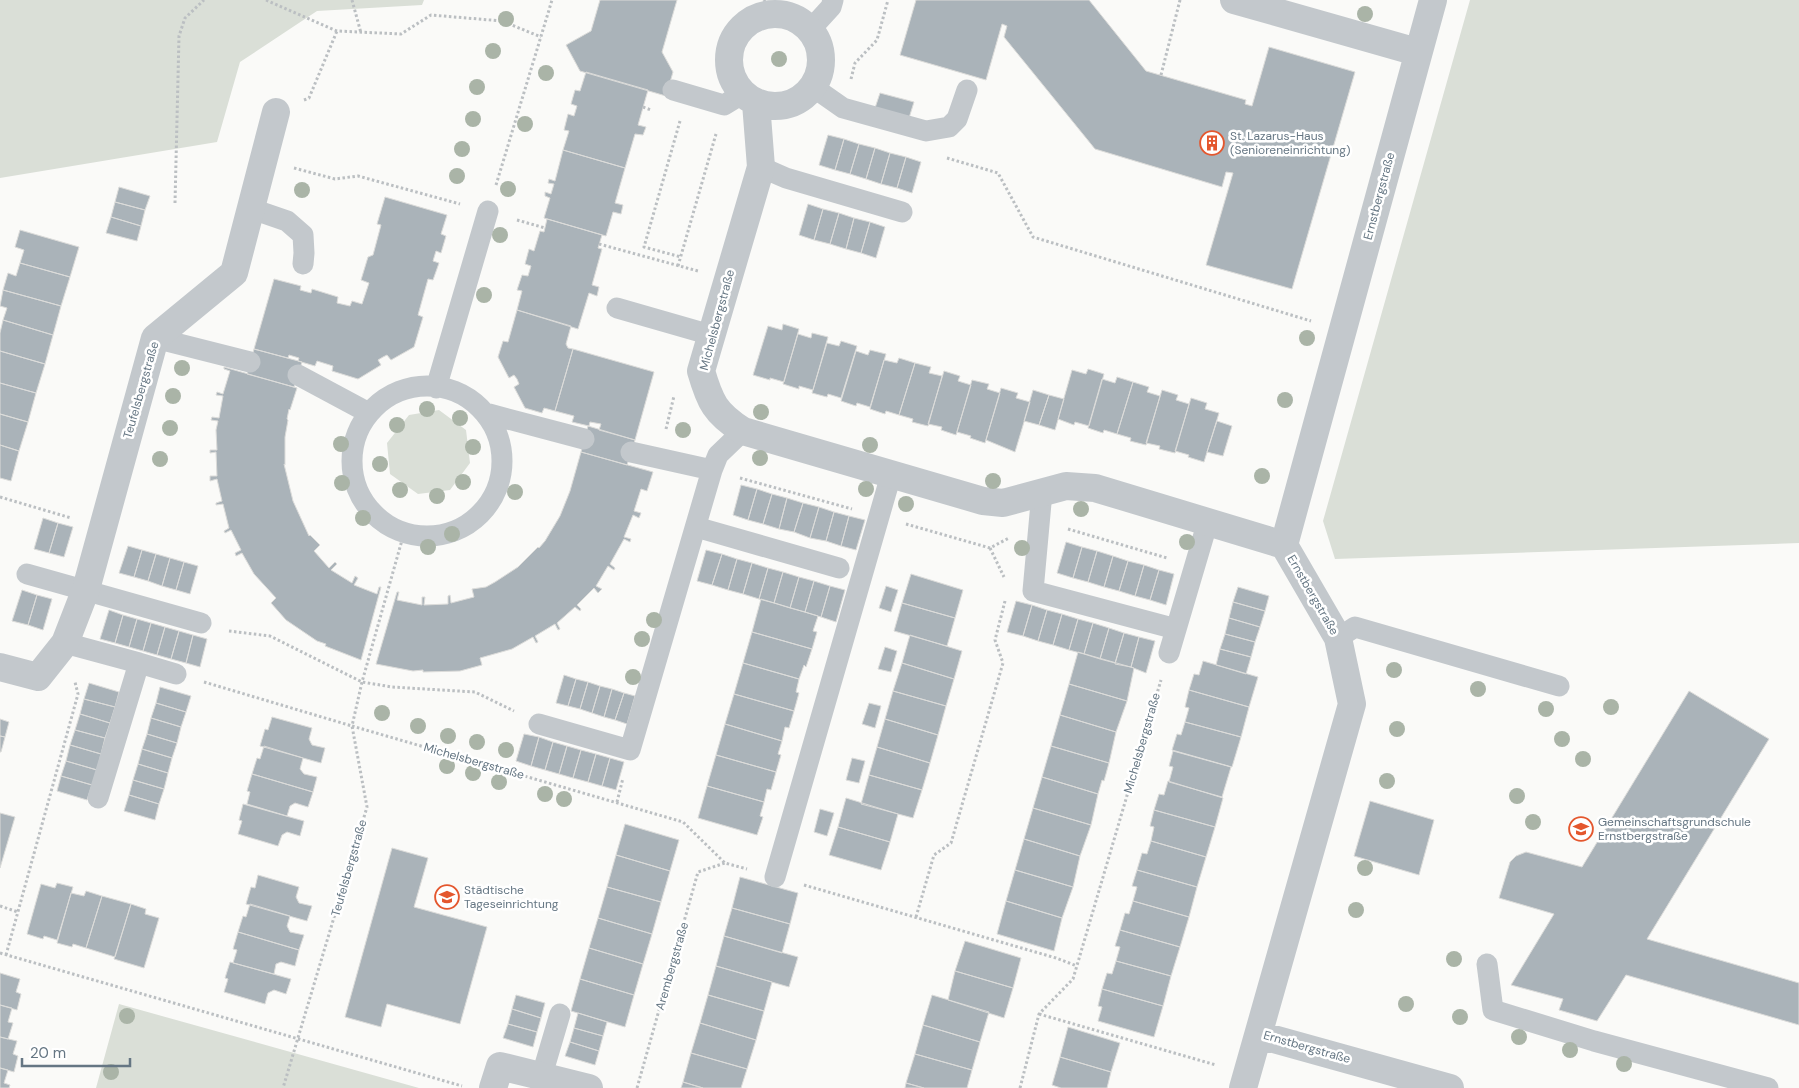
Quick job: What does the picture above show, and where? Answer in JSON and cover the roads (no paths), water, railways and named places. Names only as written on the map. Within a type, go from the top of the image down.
[{"type":"street","points":[[1234,0],[1417,52]]},
{"type":"street","name":"Ernstbergstraße","points":[[1433,0],[1417,52],[1284,545],[1338,638],[1352,704],[1259,1035],[1450,1088]]},
{"type":"street","name":"Michelsbergstraße","points":[[810,30],[797,19],[780,14],[768,7],[764,15],[749,21],[737,33],[730,49],[728,65],[741,100],[761,167],[701,371],[708,396],[718,412],[726,420],[743,431],[983,501],[1003,503],[1066,486],[1095,488],[1284,545]]},
{"type":"street","points":[[741,100],[772,107],[788,106],[813,87],[819,75],[822,59],[818,43],[810,30]]},
{"type":"street","name":"Teufelsbergstraße","points":[[0,667],[38,677],[65,643],[86,590],[155,338],[234,273],[276,112]]},
{"type":"street","points":[[1246,1081],[1259,1035]]},
{"type":"street","points":[[493,1088],[500,1066],[588,1088]]},
{"type":"lane","points":[[810,30],[831,7],[834,0]]},
{"type":"lane","points":[[813,87],[843,108],[926,131],[949,127],[957,119],[967,90]]},
{"type":"lane","points":[[673,90],[741,100]]},
{"type":"lane","points":[[761,167],[786,178],[902,212]]},
{"type":"lane","points":[[252,208],[287,221],[303,236],[304,253],[302,264]]},
{"type":"lane","points":[[436,388],[488,212]]},
{"type":"lane","points":[[616,308],[711,335]]},
{"type":"lane","points":[[155,338],[250,362]]},
{"type":"lane","points":[[298,375],[367,412]]},
{"type":"lane","points":[[413,386],[436,388],[455,390],[477,404],[488,414],[502,452],[502,476],[495,494],[474,521],[455,532],[429,537],[412,536],[382,523],[364,504],[354,482],[351,458],[353,440],[367,412],[394,392],[413,386]]},
{"type":"lane","points":[[488,414],[584,439]]},
{"type":"lane","points":[[539,724],[630,750],[712,470],[718,455],[743,431]]},
{"type":"lane","points":[[631,452],[712,470]]},
{"type":"lane","points":[[775,877],[891,475]]},
{"type":"lane","points":[[1042,492],[1033,591],[1176,629]]},
{"type":"lane","points":[[1169,653],[1208,521]]},
{"type":"lane","points":[[696,527],[839,568]]},
{"type":"lane","points":[[27,574],[201,623]]},
{"type":"lane","points":[[1338,638],[1355,627],[1560,686]]},
{"type":"lane","points":[[65,643],[176,674]]},
{"type":"lane","points":[[98,798],[139,663]]},
{"type":"lane","points":[[1487,964],[1493,1010],[1594,1041],[1768,1088]]},
{"type":"lane","points":[[542,1075],[560,1014]]},
{"type":"place","name":"St. Lazarus-Haus (Senioreneinrichtung)","points":[[1212,143]]},
{"type":"place","name":"Gemeinschaftsgrundschule Ernstbergstraße","points":[[1581,829]]},
{"type":"place","name":"Städtische Tageseinrichtung","points":[[447,897]]}]
